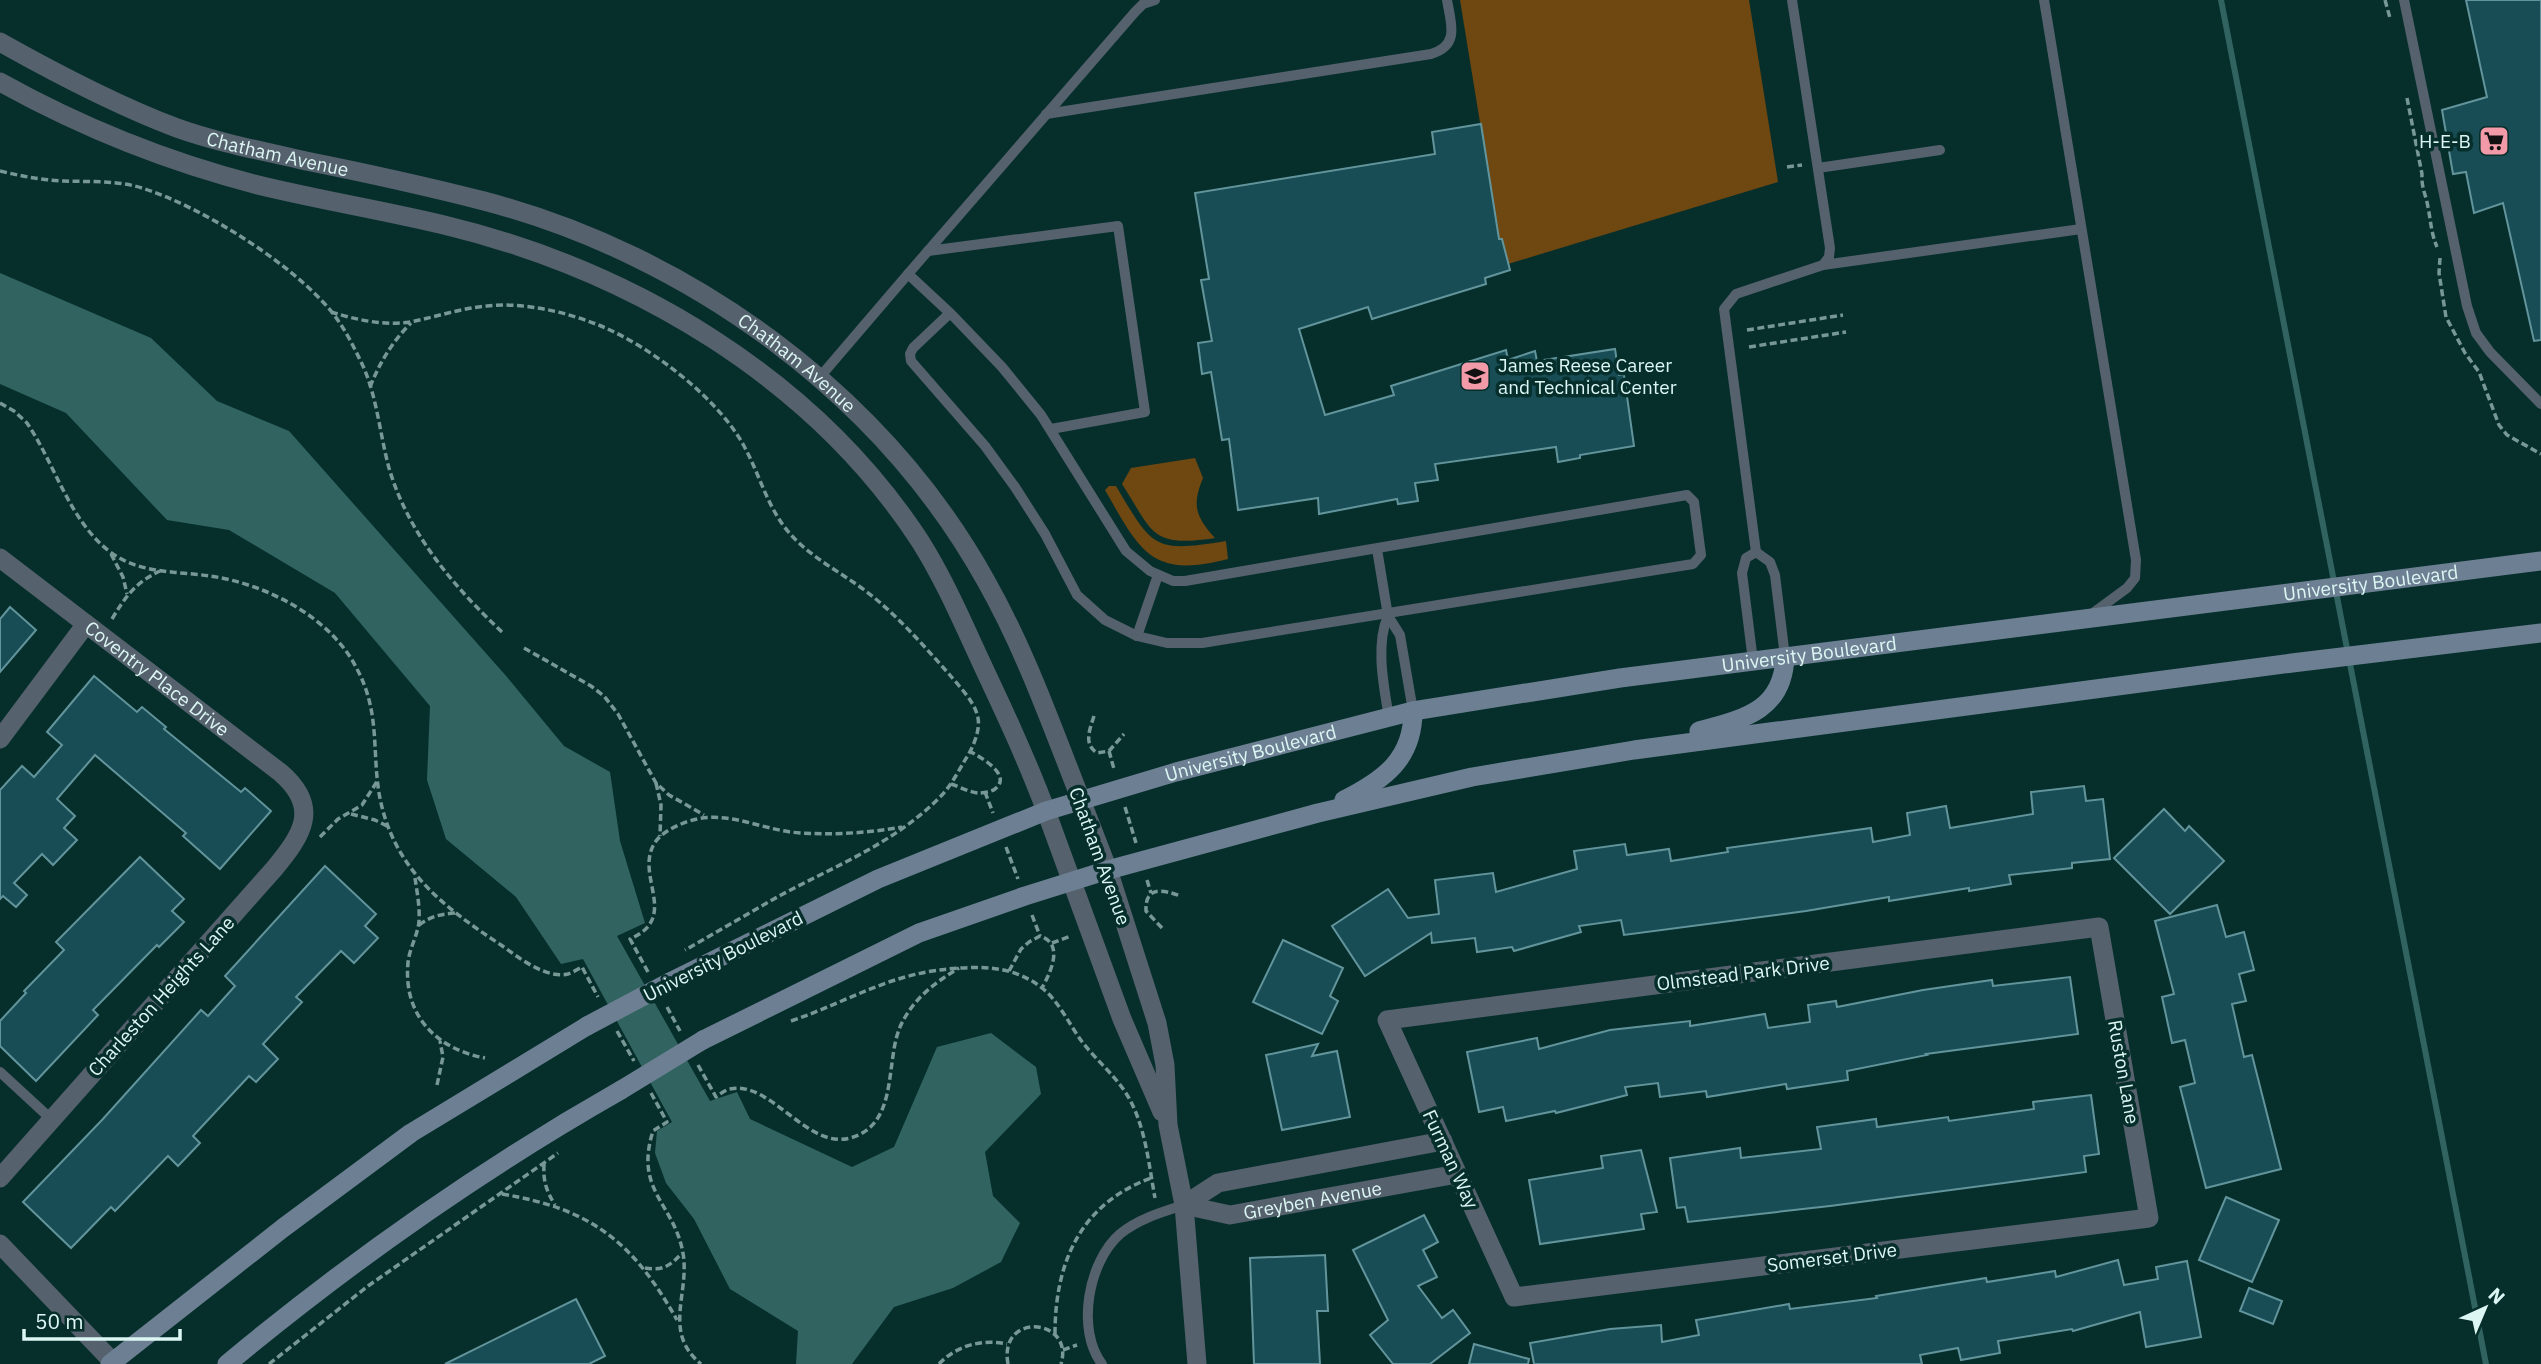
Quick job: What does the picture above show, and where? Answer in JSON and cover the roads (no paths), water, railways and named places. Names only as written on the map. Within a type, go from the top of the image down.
[{"type":"main road","name":"University Boulevard","points":[[112,1363],[294,1220],[411,1133],[587,1026],[670,982],[878,880],[1046,811],[1119,788],[1413,712],[1620,678],[2541,561]]},
{"type":"main road","points":[[2520,635],[2541,626]]},
{"type":"main road","points":[[227,1364],[334,1279],[432,1208],[528,1145],[703,1040],[919,933],[1025,896],[1108,870],[1318,813],[1472,777],[1634,750],[2292,663],[2541,633]]},
{"type":"main road","points":[[1634,750],[1749,716],[1770,699],[1779,687],[1784,674],[1785,657]]},
{"type":"main road","points":[[1318,813],[1372,784],[1395,765],[1409,743],[1413,730],[1413,712]]},
{"type":"street","name":"Chatham Avenue","points":[[0,42],[76,83],[179,128],[232,144],[486,202],[583,234],[694,290],[777,344],[819,378],[884,443],[941,512],[985,578],[1031,670],[1108,870],[1157,1023],[1165,1065],[1168,1125],[1184,1205],[1197,1364]]},
{"type":"street","name":"Chatham Avenue","points":[[0,82],[73,120],[162,156],[258,185],[370,208],[492,238],[577,269],[624,289],[702,332],[740,357],[799,403],[838,440],[868,474],[901,514],[932,561],[1028,764],[1122,1019],[1168,1125]]},
{"type":"street","points":[[799,403],[819,378]]},
{"type":"street","name":"Coventry Place Drive","points":[[0,558],[281,773],[298,791],[304,807]]},
{"type":"street","points":[[0,739],[94,629]]},
{"type":"street","name":"Charleston Heights Lane","points":[[0,1178],[274,869],[301,831],[304,807]]},
{"type":"street","name":"Olmstead Park Drive","points":[[1387,1020],[2099,927]]},
{"type":"street","name":"Ruston Lane","points":[[2099,927],[2149,1218]]},
{"type":"street","name":"Furman Way","points":[[1387,1020],[1514,1297]]},
{"type":"street","name":"Greyben Avenue","points":[[1184,1205],[1218,1183],[1443,1141]]},
{"type":"street","name":"Greyben Avenue","points":[[1184,1205],[1230,1215],[1457,1174]]},
{"type":"street","name":"Somerset Drive","points":[[1514,1297],[2149,1218]]},
{"type":"street","points":[[0,1244],[112,1363]]},
{"type":"lane","points":[[819,378],[1135,12],[1143,4],[1155,0]]},
{"type":"lane","points":[[1046,114],[1431,54],[1441,51],[1451,38],[1447,0]]},
{"type":"lane","points":[[1792,0],[1830,248],[1829,257],[1822,265]]},
{"type":"lane","points":[[2044,0],[2136,560],[2135,578],[2127,588],[2084,620]]},
{"type":"lane","points":[[2403,0],[2467,306],[2476,333],[2490,352],[2541,404]]},
{"type":"lane","points":[[1818,168],[1940,150]]},
{"type":"lane","points":[[928,251],[1118,226],[1145,412],[1051,429]]},
{"type":"lane","points":[[1785,657],[1775,575],[1770,562],[1756,552],[1724,309],[1736,294],[1822,265],[2081,229]]},
{"type":"lane","points":[[908,274],[950,313],[1002,367],[1051,429],[1126,551],[1136,561],[1173,581],[1377,549],[1686,495],[1694,502],[1701,555],[1693,564],[1202,643],[1167,643],[1137,636],[1105,620],[1077,595],[1045,534],[1015,487],[978,437],[911,361],[913,348],[950,313]]},
{"type":"lane","points":[[1377,549],[1388,614],[1400,635],[1413,712]]},
{"type":"lane","points":[[1753,661],[1742,573],[1746,558],[1756,552]]},
{"type":"lane","points":[[1137,636],[1158,575]]},
{"type":"lane","points":[[1388,614],[1382,629],[1384,687],[1389,718]]},
{"type":"lane","points":[[0,1072],[51,1119]]},
{"type":"lane","points":[[1102,1364],[1096,1356],[1087,1325],[1093,1280],[1105,1252],[1119,1235],[1137,1222],[1184,1205]]},
{"type":"water","points":[[0,273],[151,338],[217,401],[289,431],[507,677],[564,746],[610,772],[620,841],[645,923],[617,936],[710,1101],[737,1092],[750,1119],[852,1167],[894,1147],[937,1047],[991,1033],[1036,1067],[1041,1094],[985,1152],[993,1196],[1020,1223],[1001,1262],[953,1288],[894,1307],[852,1364],[796,1364],[798,1331],[730,1289],[694,1219],[666,1183],[655,1153],[657,1131],[672,1122],[583,959],[561,964],[516,897],[446,839],[427,780],[430,706],[335,593],[229,530],[167,520],[66,413],[0,384]]},
{"type":"waterway","points":[[2221,0],[2486,1364]]},
{"type":"place","name":"H-E-B","points":[[2494,141]]},
{"type":"place","name":"James Reese Career and Technical Center","points":[[1475,376]]}]
